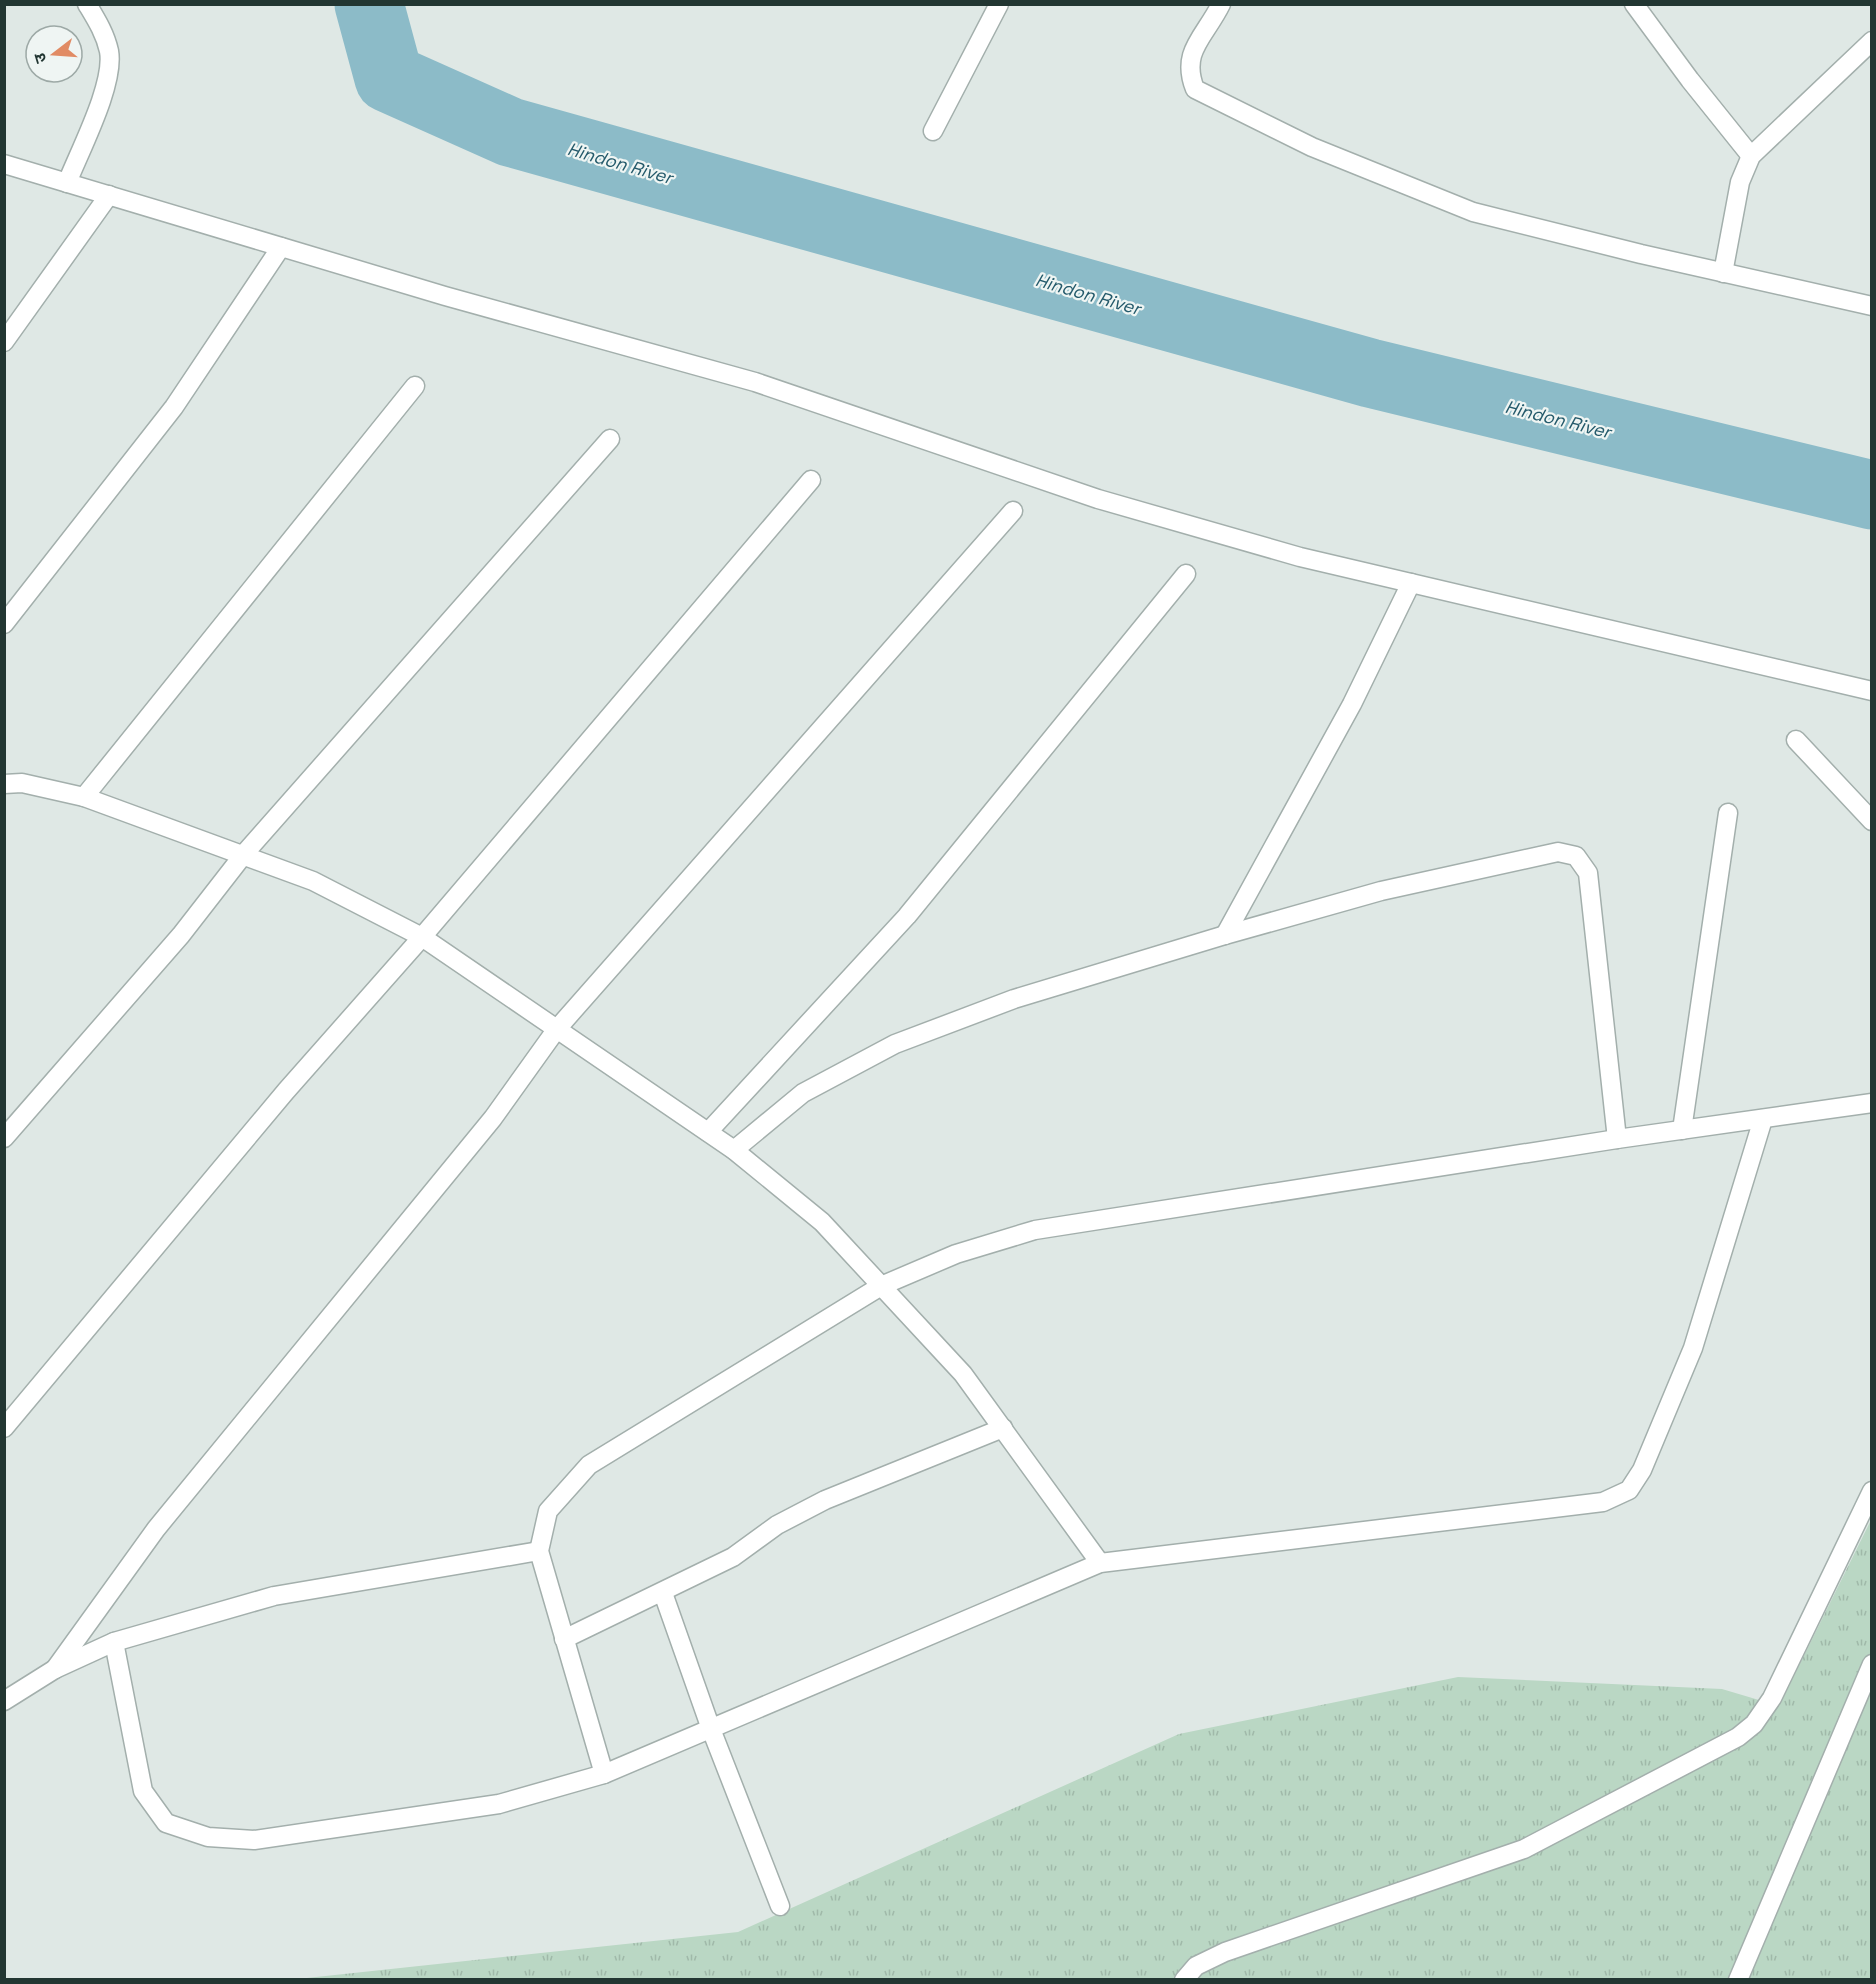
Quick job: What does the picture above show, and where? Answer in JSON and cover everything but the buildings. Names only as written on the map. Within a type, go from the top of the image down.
[{"type":"street","points":[[67,183],[108,81],[109,52],[102,29],[87,4]]},
{"type":"street","points":[[933,131],[999,4]]},
{"type":"street","points":[[1221,4],[1190,57],[1189,74],[1195,89],[1312,147],[1473,212],[1723,273],[1872,306]]},
{"type":"street","points":[[1634,4],[1751,156]]},
{"type":"street","points":[[1723,273],[1740,182],[1751,156],[1872,40]]},
{"type":"street","points":[[4,164],[457,299],[755,382],[1098,499],[1300,557],[1872,691]]},
{"type":"street","points":[[4,342],[109,195]]},
{"type":"street","points":[[4,624],[174,407],[280,247]]},
{"type":"street","points":[[84,796],[414,386]]},
{"type":"street","points":[[4,1138],[181,934],[244,854],[610,439]]},
{"type":"street","points":[[4,1428],[286,1091],[422,937],[811,480]]},
{"type":"street","points":[[55,1669],[156,1528],[493,1118],[556,1030],[1013,511]]},
{"type":"street","points":[[708,1132],[907,916],[1186,574]]},
{"type":"street","points":[[1225,935],[1352,704],[1411,583]]},
{"type":"street","points":[[1796,740],[1872,821]]},
{"type":"street","points":[[4,784],[22,783],[84,796],[313,881],[422,937],[734,1150],[822,1222],[963,1374],[1100,1563]]},
{"type":"street","points":[[1682,1130],[1728,813]]},
{"type":"street","points":[[734,1150],[803,1093],[895,1044],[1014,999],[1225,935],[1403,886],[1558,852],[1576,856],[1588,873],[1617,1139]]},
{"type":"street","points":[[604,1774],[539,1551],[548,1511],[589,1465],[881,1286],[956,1254],[1035,1230],[1617,1139],[1872,1103]]},
{"type":"street","points":[[114,1642],[143,1791],[166,1823],[208,1837],[254,1839],[499,1804],[604,1774],[1100,1563],[1603,1502],[1629,1490],[1642,1470],[1693,1348],[1763,1119]]},
{"type":"street","points":[[564,1639],[663,1593],[733,1557],[777,1525],[825,1500],[1003,1428]]},
{"type":"street","points":[[1184,1980],[1196,1966],[1225,1952],[1524,1849],[1738,1737],[1754,1724],[1772,1698],[1872,1491]]},
{"type":"street","points":[[4,1701],[55,1669],[114,1642],[274,1596],[539,1551]]},
{"type":"street","points":[[663,1593],[711,1729],[780,1906]]},
{"type":"street","points":[[1738,1980],[1872,1664]]},
{"type":"green space","points":[[1871,1520],[1871,1979],[288,1980],[738,1932],[1179,1734],[1458,1677],[1722,1689],[1779,1706]]},
{"type":"waterway","name":"Hindon River","points":[[369,4],[389,78],[510,132],[1370,373],[1872,495]]}]
